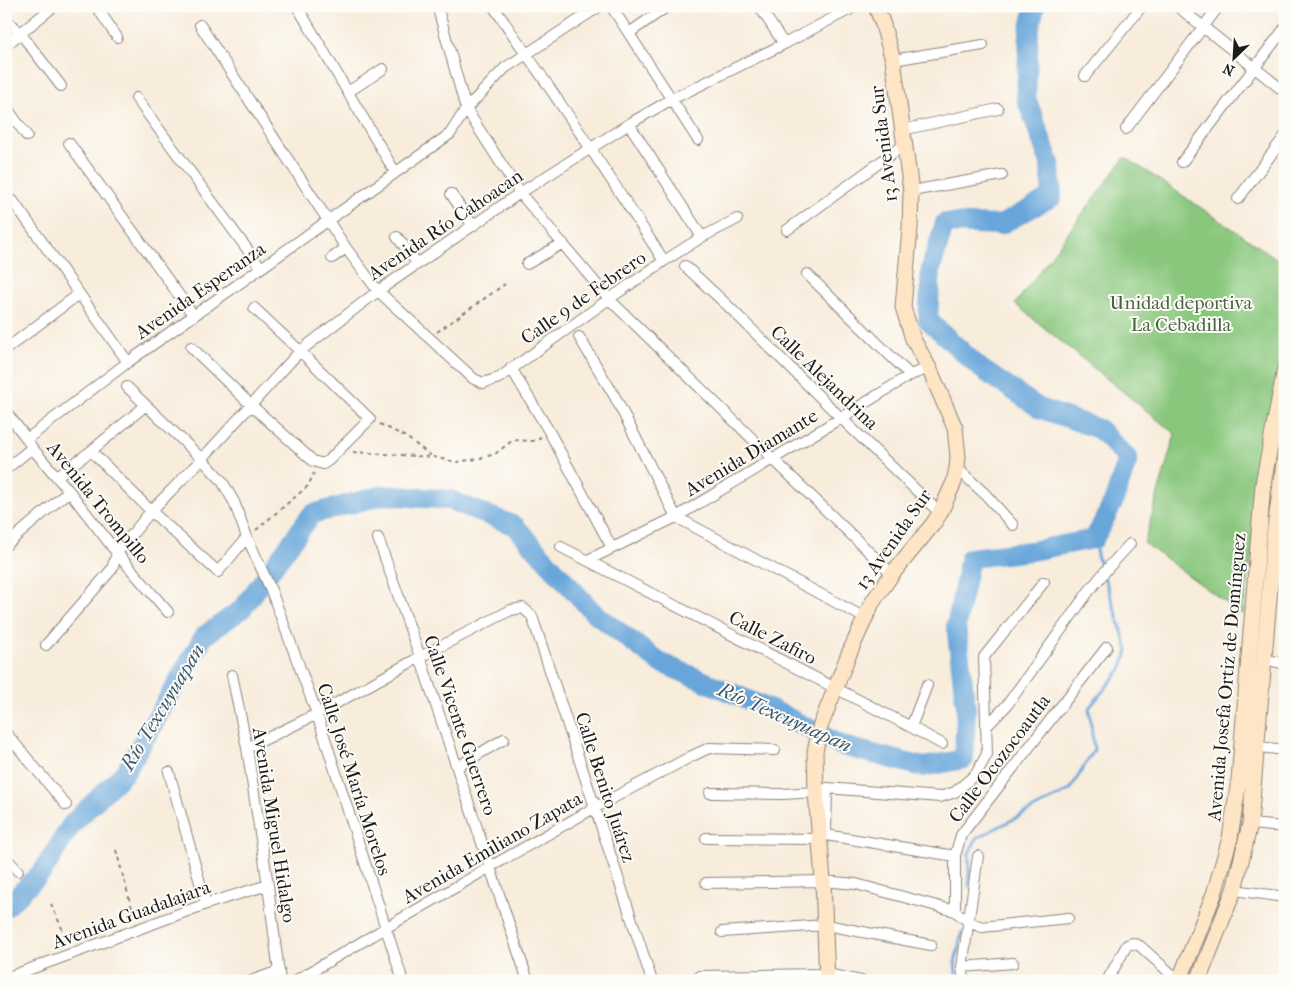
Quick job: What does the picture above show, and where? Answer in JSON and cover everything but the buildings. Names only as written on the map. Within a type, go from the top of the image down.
[{"type":"main road","name":"13 Avenida Sur","points":[[827,977],[821,790],[815,752],[820,727],[864,618],[892,574],[940,513],[954,482],[958,457],[955,428],[929,368],[913,339],[903,307],[910,228],[911,191],[892,60],[876,6]]},
{"type":"main road","name":"Avenida Josefa Ortiz de Domínguez","points":[[1179,981],[1214,894],[1230,838],[1239,780],[1263,484],[1285,369]]},
{"type":"main road","name":"Avenida Josefa Ortiz de Domínguez","points":[[1198,981],[1234,890],[1250,824],[1265,659],[1280,531],[1284,460]]},
{"type":"street","points":[[6,45],[54,6]]},
{"type":"street","points":[[96,6],[117,37]]},
{"type":"street","points":[[297,6],[395,172]]},
{"type":"street","points":[[493,6],[527,54],[664,261]]},
{"type":"street","name":"Avenida Esperanza","points":[[6,468],[29,444],[128,362],[450,134],[466,109],[505,68],[600,6]]},
{"type":"street","points":[[611,6],[698,140]]},
{"type":"street","points":[[629,33],[668,6]]},
{"type":"street","points":[[758,6],[784,44]]},
{"type":"street","name":"Avenida Río Cahoacan","points":[[46,645],[112,569],[117,553],[151,511],[202,459],[300,351],[378,291],[520,193],[590,148],[672,99],[856,6]]},
{"type":"street","points":[[1084,76],[1142,6]]},
{"type":"street","points":[[1177,6],[1285,92]]},
{"type":"street","points":[[1126,129],[1219,6]]},
{"type":"street","points":[[438,9],[466,109],[520,193],[609,299],[892,574]]},
{"type":"street","points":[[6,19],[21,34],[61,86]]},
{"type":"street","points":[[200,25],[346,248],[378,291],[429,338]]},
{"type":"street","points":[[1182,162],[1285,28]]},
{"type":"street","points":[[892,60],[983,44]]},
{"type":"street","points":[[348,92],[383,69]]},
{"type":"street","points":[[136,98],[261,268]]},
{"type":"street","points":[[6,107],[26,136]]},
{"type":"street","points":[[787,230],[904,137],[998,110]]},
{"type":"street","points":[[630,124],[702,237]]},
{"type":"street","points":[[1238,199],[1285,136]]},
{"type":"street","points":[[69,143],[194,316]]},
{"type":"street","points":[[911,191],[1002,175]]},
{"type":"street","points":[[450,194],[473,226]]},
{"type":"street","points":[[13,201],[128,362]]},
{"type":"street","name":"Calle 9 de Febrero","points":[[429,338],[474,379],[483,383],[499,378],[664,261],[702,237],[736,219]]},
{"type":"street","points":[[397,237],[418,264]]},
{"type":"street","points":[[527,264],[563,243]]},
{"type":"street","points":[[332,258],[346,248]]},
{"type":"street","name":"Calle Alejandrina","points":[[685,266],[940,513]]},
{"type":"street","points":[[807,274],[910,375]]},
{"type":"street","points":[[6,349],[79,294]]},
{"type":"street","points":[[191,347],[313,461],[323,464],[339,451],[370,419],[254,308]]},
{"type":"street","points":[[579,337],[615,397],[676,517],[864,618]]},
{"type":"street","points":[[511,368],[550,433],[612,548]]},
{"type":"street","name":"Avenida Diamante","points":[[588,560],[676,517],[910,375],[929,368]]},
{"type":"street","name":"Calle José María Morelos","points":[[127,387],[202,459],[222,481],[234,502],[254,555],[271,590],[317,714],[403,981]]},
{"type":"street","points":[[57,476],[91,452],[146,406]]},
{"type":"street","name":"Avenida Trompillo","points":[[6,412],[29,444],[57,476],[117,553],[168,612]]},
{"type":"street","points":[[91,452],[151,511],[218,572],[247,537]]},
{"type":"street","points":[[957,468],[986,495],[1013,525]]},
{"type":"street","points":[[6,545],[69,491]]},
{"type":"street","name":"Calle Vicente Guerrero","points":[[378,538],[528,981]]},
{"type":"street","points":[[986,727],[1007,705],[1089,590],[1130,544]]},
{"type":"street","name":"Calle Zafiro","points":[[561,547],[942,744]]},
{"type":"street","points":[[710,793],[783,794],[821,790],[940,797],[956,792],[976,774],[987,754],[984,657],[1044,582]]},
{"type":"street","name":"Calle Benito Juárez","points":[[420,658],[511,610],[523,608],[532,616],[652,981]]},
{"type":"street","name":"Calle Ocozocoautla","points":[[955,911],[955,856],[961,835],[1107,647]]},
{"type":"street","points":[[247,748],[317,714],[420,658]]},
{"type":"street","points":[[1265,659],[1285,664]]},
{"type":"street","name":"Avenida Miguel Hidalgo","points":[[232,675],[247,748],[268,886],[279,976]]},
{"type":"street","points":[[911,727],[927,685]]},
{"type":"street","points":[[6,733],[66,805]]},
{"type":"street","points":[[457,767],[504,739]]},
{"type":"street","points":[[1242,746],[1285,750]]},
{"type":"street","name":"Avenida Emiliano Zapata","points":[[295,981],[594,808],[692,756],[709,748],[775,750]]},
{"type":"street","points":[[169,772],[206,904]]},
{"type":"street","points":[[1250,824],[1285,827]]},
{"type":"street","points":[[706,838],[823,837],[955,856]]},
{"type":"street","points":[[964,981],[962,967],[978,856]]},
{"type":"street","points":[[6,858],[18,872]]},
{"type":"street","points":[[706,883],[824,881],[856,884],[955,911],[969,922],[982,927],[1068,918]]},
{"type":"street","name":"Avenida Guadalajara","points":[[6,978],[206,904],[268,886]]},
{"type":"street","points":[[1234,890],[1285,897]]},
{"type":"street","points":[[722,932],[826,925],[931,945]]},
{"type":"street","points":[[1107,981],[1127,945],[1133,943],[1140,946],[1179,981]]},
{"type":"street","points":[[962,967],[1013,963]]},
{"type":"street","points":[[251,981],[279,976]]},
{"type":"street","points":[[699,976],[827,977],[861,981]]},
{"type":"path","points":[[429,338],[505,284]]},
{"type":"path","points":[[370,419],[406,437],[433,457]]},
{"type":"path","points":[[339,451],[433,457],[456,462],[495,454],[513,440],[533,440],[550,433]]},
{"type":"path","points":[[247,537],[308,486],[315,470],[323,464]]},
{"type":"path","points":[[116,850],[138,930]]},
{"type":"path","points":[[51,904],[73,953]]},
{"type":"green space","name":"Unidad deportiva La Cebadilla","points":[[1125,157],[1285,264],[1285,327],[1243,615],[1144,543],[1175,434],[1015,304]]},
{"type":"waterway","name":"Río Texcuyuapan","points":[[6,907],[43,871],[72,824],[126,771],[204,636],[242,609],[312,514],[384,495],[450,500],[515,526],[593,612],[659,662],[781,714],[843,746],[923,767],[964,759],[966,708],[956,626],[970,558],[1031,551],[1094,539],[1113,503],[1128,459],[1099,429],[1039,408],[980,368],[928,320],[931,268],[945,223],[1000,225],[1052,197],[1050,163],[1026,98],[1029,32],[1035,6]]},
{"type":"waterway","points":[[969,887],[969,853],[977,838],[1070,790],[1094,750],[1089,708],[1121,669],[1128,650],[1097,555],[1094,539]]},
{"type":"waterway","points":[[957,981],[955,963],[962,932]]}]
